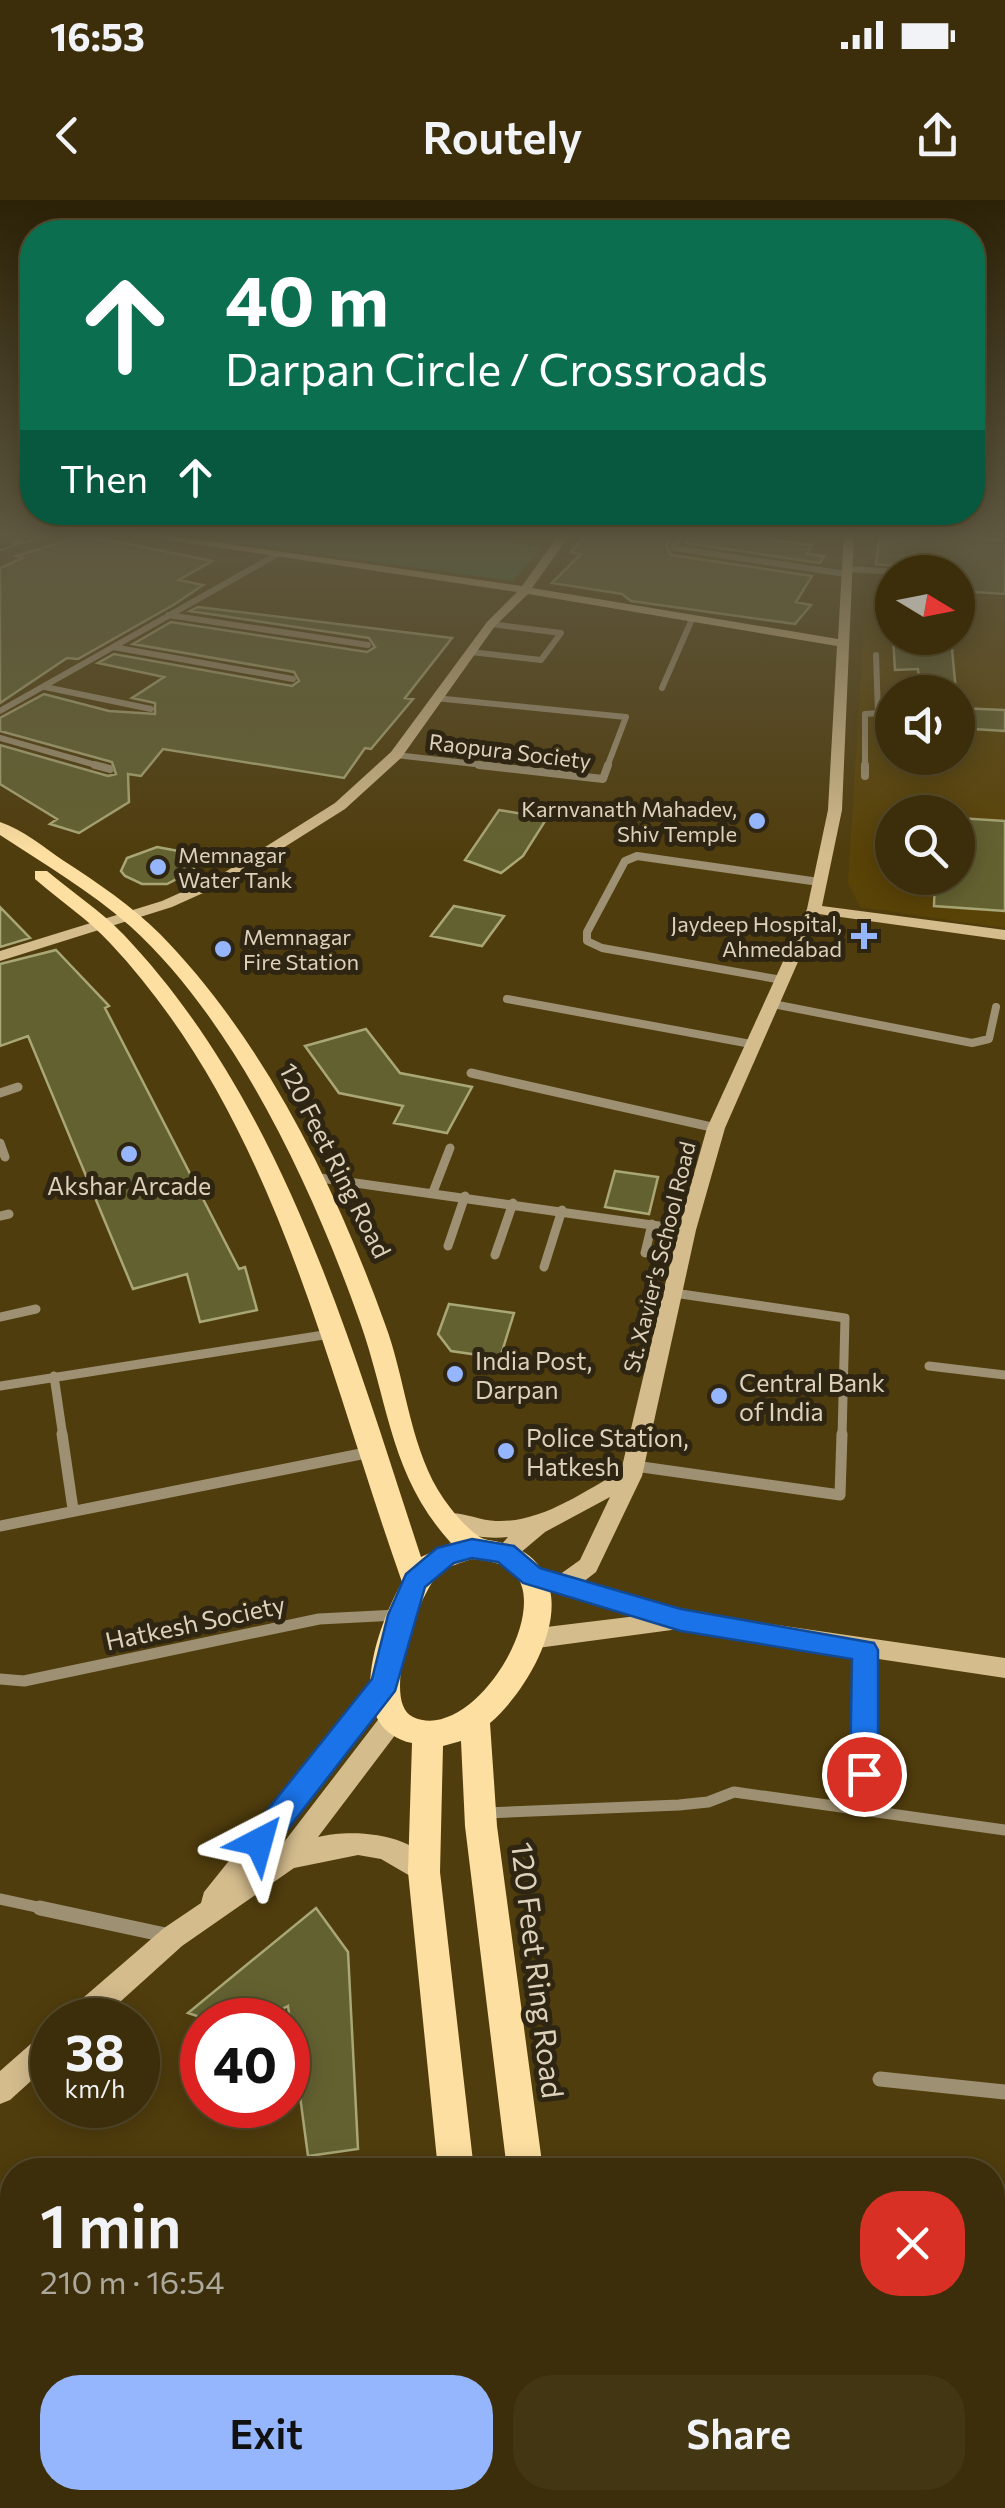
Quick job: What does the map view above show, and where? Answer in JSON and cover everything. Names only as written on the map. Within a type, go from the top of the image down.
[{"type":"main road","name":"120 Feet Ring Road","points":[[0,827],[127,916],[190,980],[230,1038],[307,1177],[372,1322],[425,1490],[472,1548]]},
{"type":"main road","points":[[0,847],[105,923],[135,954],[174,1006],[225,1091],[307,1258],[336,1333],[415,1581]]},
{"type":"main road","points":[[472,1548],[505,1553],[532,1575],[538,1594],[530,1639],[500,1693],[475,1720],[454,1731],[428,1734],[406,1729],[393,1719],[385,1683],[401,1615],[415,1581],[446,1556],[472,1548]]},
{"type":"main road","name":"120 Feet Ring Road","points":[[475,1720],[480,1814],[523,2158]]},
{"type":"main road","points":[[428,1734],[424,1872],[455,2158]]},
{"type":"street","points":[[0,711],[126,640]]},
{"type":"street","points":[[338,640],[368,644]]},
{"type":"street","points":[[0,956],[127,916],[227,877],[288,842],[340,806],[396,755],[479,640]]},
{"type":"street","points":[[470,652],[541,660],[555,640]]},
{"type":"street","points":[[662,688],[683,640]]},
{"type":"street","points":[[827,640],[841,642]]},
{"type":"street","name":"St. Xavier's School Road","points":[[562,1585],[588,1566],[632,1471],[687,1230],[716,1128],[750,1044],[774,1004],[814,909],[835,810],[841,642]]},
{"type":"street","points":[[113,647],[293,679]]},
{"type":"street","points":[[865,776],[865,714],[878,714],[876,656]]},
{"type":"street","points":[[45,687],[151,709]]},
{"type":"street","name":"Raopura Society","points":[[396,755],[603,780],[626,717],[435,698]]},
{"type":"street","points":[[0,738],[110,769]]},
{"type":"street","points":[[782,980],[602,948],[587,941],[587,932],[626,861],[637,856],[820,882]]},
{"type":"street","points":[[814,909],[1005,935]]},
{"type":"street","points":[[507,998],[750,1044]]},
{"type":"street","points":[[774,1004],[972,1044],[989,1040],[996,1007]]},
{"type":"street","points":[[472,1074],[716,1128]]},
{"type":"street","points":[[0,1093],[18,1087]]},
{"type":"street","points":[[0,1143],[4,1157]]},
{"type":"street","points":[[433,1192],[450,1148]]},
{"type":"street","points":[[307,1177],[687,1230]]},
{"type":"street","points":[[448,1246],[464,1196]]},
{"type":"street","points":[[496,1256],[513,1203]]},
{"type":"street","points":[[544,1267],[562,1210]]},
{"type":"street","points":[[645,1254],[652,1224]]},
{"type":"street","points":[[505,1553],[537,1526],[632,1471],[840,1495],[845,1318],[674,1293]]},
{"type":"street","points":[[0,1318],[36,1308]]},
{"type":"street","points":[[0,1386],[336,1333]]},
{"type":"street","points":[[929,1366],[1005,1375]]},
{"type":"street","points":[[54,1376],[72,1509]]},
{"type":"street","points":[[0,1526],[372,1452]]},
{"type":"street","points":[[449,1522],[496,1530],[537,1526]]},
{"type":"street","points":[[532,1575],[681,1620],[1005,1668]]},
{"type":"street","name":"Hatkesh Society","points":[[0,1679],[24,1681],[319,1619],[401,1615]]},
{"type":"street","points":[[530,1639],[681,1620]]},
{"type":"street","points":[[864,1810],[865,1650]]},
{"type":"street","points":[[200,1918],[385,1683]]},
{"type":"street","points":[[288,1858],[393,1719]]},
{"type":"street","points":[[480,1814],[678,1806],[708,1802],[734,1792],[1005,1830]]},
{"type":"street","points":[[104,1998],[173,1937],[288,1858],[347,1840],[370,1841],[394,1850],[424,1872]]},
{"type":"street","points":[[0,1899],[173,1937]]},
{"type":"street","points":[[0,2090],[30,2063]]},
{"type":"street","points":[[880,2078],[1005,2092]]},
{"type":"shaded area","points":[[863,640],[875,640],[875,655],[975,655],[975,640],[1005,640],[1005,928],[860,907],[848,883]]},
{"type":"building","points":[[0,640],[112,640],[78,659],[67,658],[0,703]]},
{"type":"building","points":[[140,640],[287,640],[367,652],[375,647],[370,640],[451,640],[405,698],[413,699],[371,749],[365,748],[344,778],[163,749],[141,776],[128,774],[129,802],[79,833],[50,824],[57,819],[0,784],[0,745],[108,776],[116,774],[112,762],[0,731],[0,718],[44,694],[109,711],[155,714],[155,703],[132,698],[164,677],[98,663],[114,654],[292,686],[299,681],[294,672],[133,644]]},
{"type":"building","points":[[894,655],[953,655],[954,675],[919,675],[918,669],[895,670]]},
{"type":"building","points":[[975,709],[1005,710],[1005,731],[975,729]]},
{"type":"building","points":[[499,810],[547,818],[523,856],[501,873],[465,860]]},
{"type":"building","points":[[975,819],[1005,821],[1005,911],[934,906],[934,895],[975,895]]},
{"type":"building","name":"Memnagar Water Tank","points":[[157,847],[189,853],[195,858],[194,870],[167,884],[142,884],[121,871],[127,858]]},
{"type":"building","points":[[454,906],[504,916],[482,946],[431,936]]},
{"type":"building","points":[[0,907],[30,938],[0,947]]},
{"type":"building","name":"Akshar Arcade","points":[[56,950],[109,1006],[105,1008],[239,1269],[245,1267],[257,1310],[200,1322],[187,1274],[133,1289],[28,1036],[0,1046],[0,964]]},
{"type":"building","points":[[366,1029],[400,1073],[472,1087],[447,1133],[394,1123],[403,1106],[339,1093],[305,1046]]},
{"type":"building","points":[[615,1171],[658,1177],[649,1214],[605,1207]]},
{"type":"building","points":[[449,1304],[514,1313],[500,1358],[451,1351],[438,1334]]},
{"type":"building","points":[[316,1908],[348,1952],[358,2149],[308,2156],[304,2128],[310,2128],[310,1998],[206,1998]]},
{"type":"place","name":"Karnvanath Mahadev, Shiv Temple","points":[[757,821]]},
{"type":"place","name":"Memnagar Water Tank","points":[[158,867]]},
{"type":"place","name":"Jaydeep Hospital, Ahmedabad","points":[[864,936]]},
{"type":"place","name":"Memnagar Fire Station","points":[[223,949]]},
{"type":"place","name":"Akshar Arcade","points":[[129,1154]]},
{"type":"place","name":"India Post, Darpan","points":[[455,1374]]},
{"type":"place","name":"Central Bank of India","points":[[719,1396]]},
{"type":"place","name":"Police Station, Hatkesh","points":[[506,1451]]},
{"type":"route","points":[[259,1842],[385,1683],[401,1615],[415,1581],[428,1566],[472,1548],[505,1553],[532,1575],[681,1620],[865,1650],[864,1774]]}]
